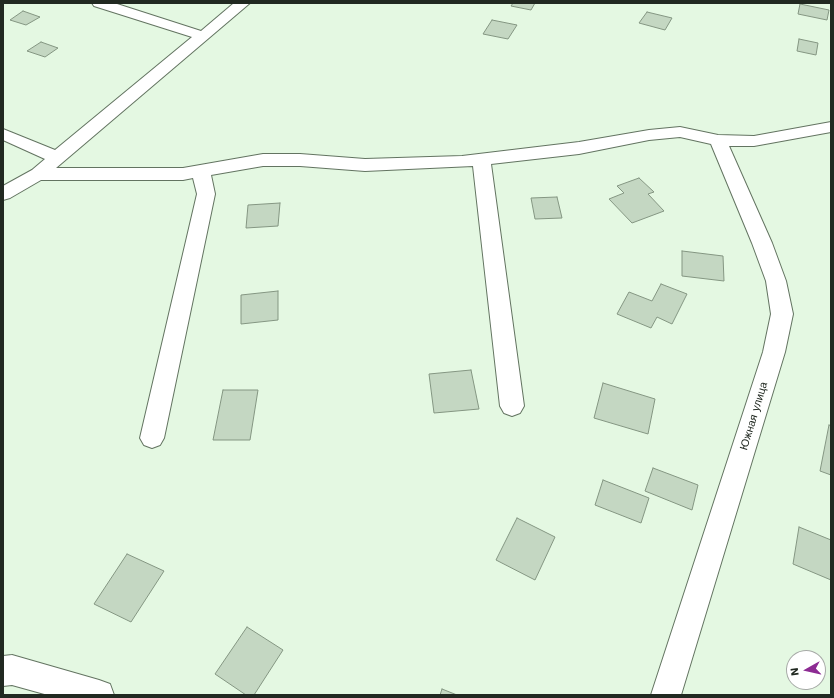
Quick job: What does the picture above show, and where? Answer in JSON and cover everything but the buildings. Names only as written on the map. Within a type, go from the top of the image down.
[{"type":"street","points":[[99,3],[203,36]]},
{"type":"street","points":[[3,194],[38,174],[243,3]]},
{"type":"street","points":[[38,174],[183,174],[263,160],[300,160],[365,165],[462,162],[579,148],[649,135],[680,132],[718,140],[754,142],[831,127]]},
{"type":"street","points":[[3,134],[58,158]]},
{"type":"street","name":"Южная улица","points":[[666,695],[774,352],[782,314],[776,281],[718,140]]},
{"type":"street","points":[[481,159],[512,406]]},
{"type":"street","points":[[152,438],[206,194],[201,171]]},
{"type":"street","points":[[3,671],[12,670],[99,695]]}]
